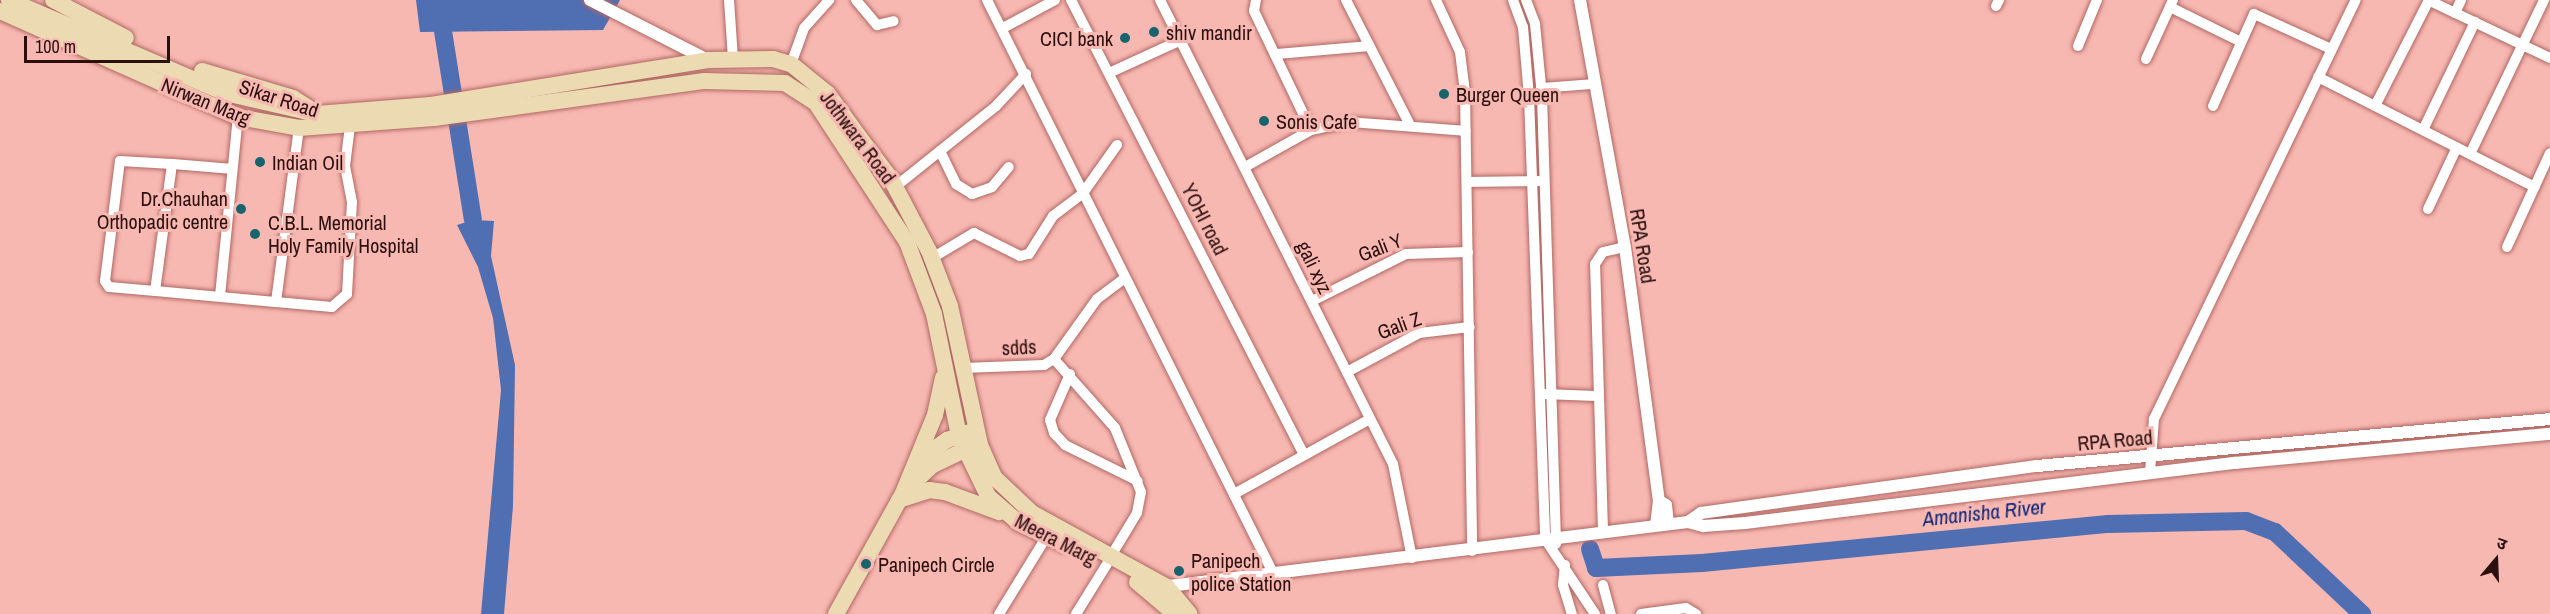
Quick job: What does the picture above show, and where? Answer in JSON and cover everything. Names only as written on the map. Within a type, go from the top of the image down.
[{"type":"main road","points":[[9,0],[225,93],[284,109],[317,114]]},
{"type":"main road","name":"Sikar Road","points":[[53,0],[177,62],[245,88],[293,98],[317,114],[432,111],[486,96],[709,60]]},
{"type":"main road","name":"Nirwan Marg","points":[[0,11],[238,117],[299,128],[350,126],[432,111],[497,110]]},
{"type":"main road","points":[[709,60],[733,59],[791,64]]},
{"type":"main road","name":"Jothwara Road","points":[[791,64],[828,94],[896,187],[932,258],[963,368],[970,440]]},
{"type":"main road","name":"Jothwara Road","points":[[497,110],[704,81],[762,79],[801,92],[816,104],[856,157],[907,242],[934,314],[944,371]]},
{"type":"main road","points":[[836,614],[901,497],[916,462],[944,371]]},
{"type":"main road","name":"Meera Marg","points":[[944,371],[988,496],[1014,519],[1047,536],[1109,560],[1167,587],[1190,614]]},
{"type":"main road","points":[[916,462],[970,440]]},
{"type":"main road","points":[[901,497],[933,465],[970,440]]},
{"type":"main road","name":"Meera Marg","points":[[970,440],[995,478],[1020,505],[1109,560],[1148,588],[1175,614]]},
{"type":"main road","points":[[901,497],[929,490],[945,492],[1014,519]]},
{"type":"street","points":[[590,0],[709,60]]},
{"type":"street","points":[[729,0],[733,59]]},
{"type":"street","points":[[791,64],[804,28],[829,0]]},
{"type":"street","points":[[856,0],[877,25],[894,21]]},
{"type":"street","points":[[987,0],[1026,74],[1274,575]]},
{"type":"street","points":[[1003,28],[1055,0]]},
{"type":"street","name":"YOHI road","points":[[1071,0],[1304,455]]},
{"type":"street","name":"gali xyz","points":[[1160,0],[1312,301],[1399,482],[1412,558]]},
{"type":"street","points":[[1256,0],[1254,11],[1277,54],[1311,130]]},
{"type":"street","points":[[1346,0],[1408,123]]},
{"type":"street","points":[[1436,0],[1460,52],[1466,131],[1472,551]]},
{"type":"street","points":[[1513,0],[1525,42],[1536,393],[1553,541],[1595,614]]},
{"type":"street","points":[[1526,0],[1538,41],[1541,88],[1553,541]]},
{"type":"street","name":"RPA Road","points":[[1580,0],[1593,84],[1625,248],[1662,525]]},
{"type":"street","points":[[2078,46],[2097,0]]},
{"type":"street","points":[[2150,473],[2148,457],[2163,400],[2356,0]]},
{"type":"street","points":[[2375,106],[2428,0],[2550,58]]},
{"type":"street","points":[[2455,13],[2461,0]]},
{"type":"street","points":[[2470,154],[2525,46],[2544,0]]},
{"type":"street","points":[[2146,59],[2172,3],[2241,42]]},
{"type":"street","points":[[2213,106],[2254,14],[2331,50]]},
{"type":"street","points":[[2423,130],[2475,22]]},
{"type":"street","points":[[1110,73],[1180,39]]},
{"type":"street","points":[[1525,42],[1538,41]]},
{"type":"street","points":[[1277,54],[1371,46]]},
{"type":"street","points":[[896,187],[1026,74]]},
{"type":"street","points":[[2318,77],[2535,187]]},
{"type":"street","points":[[1541,88],[1593,84]]},
{"type":"street","points":[[220,296],[238,117]]},
{"type":"street","points":[[1245,167],[1311,130],[1349,122],[1408,123],[1466,131]]},
{"type":"street","points":[[231,169],[125,159],[118,165],[105,281],[109,287],[332,307],[347,294],[352,202],[345,166],[350,126]]},
{"type":"street","points":[[276,302],[299,128]]},
{"type":"street","points":[[932,258],[974,233],[1025,257],[1053,216],[1083,193],[1117,145]]},
{"type":"street","points":[[2428,209],[2457,147]]},
{"type":"street","points":[[940,151],[956,184],[972,194],[992,187],[1009,167]]},
{"type":"street","points":[[2507,247],[2550,153]]},
{"type":"street","points":[[155,291],[172,164]]},
{"type":"street","points":[[1467,182],[1544,181]]},
{"type":"street","points":[[1603,531],[1597,396],[1595,264],[1602,252],[1625,248]]},
{"type":"street","name":"Gali Y","points":[[1312,301],[1406,254],[1468,252]]},
{"type":"street","name":"sdds","points":[[963,368],[1037,368],[1054,359],[1086,312],[1125,278]]},
{"type":"street","name":"Gali Z","points":[[1347,372],[1419,333],[1470,327]]},
{"type":"street","points":[[1054,359],[1070,374],[1115,428],[1138,482],[1137,513],[1077,614]]},
{"type":"street","points":[[1070,374],[1050,420],[1054,433],[1065,445],[1138,482]]},
{"type":"street","points":[[1536,393],[1597,396]]},
{"type":"street","points":[[1234,494],[1370,419]]},
{"type":"street","name":"RPA Road","points":[[1688,522],[1701,513],[2037,466],[2550,419]]},
{"type":"street","points":[[1148,588],[1553,541],[1603,531],[1688,522],[1703,526],[1745,523],[2150,473],[2550,434]]},
{"type":"street","points":[[999,614],[1047,536]]},
{"type":"street","points":[[1565,564],[1563,585],[1572,614]]},
{"type":"street","points":[[1603,585],[1611,614]]},
{"type":"street","points":[[1641,614],[1686,608],[1696,614]]},
{"type":"water","points":[[416,0],[620,0],[603,30],[420,32]]},
{"type":"water","points":[[473,220],[494,221],[491,256],[515,365],[513,506],[504,614],[481,614],[501,390],[493,318],[478,267],[457,225]]},
{"type":"waterway","points":[[443,31],[473,220]]},
{"type":"waterway","name":"Amanisha River","points":[[1590,549],[1596,568],[1702,563],[2108,524],[2246,521],[2275,532],[2362,614]]},
{"type":"place","name":"shiv mandir","points":[[1154,32]]},
{"type":"place","name":"CICI bank","points":[[1125,38]]},
{"type":"place","name":"Burger Queen","points":[[1444,94]]},
{"type":"place","name":"Sonis Cafe","points":[[1264,121]]},
{"type":"place","name":"Indian Oil","points":[[260,162]]},
{"type":"place","name":"Dr.Chauhan Orthopadic centre","points":[[241,209]]},
{"type":"place","name":"C.B.L. Memorial Holy Family Hospital","points":[[255,234]]},
{"type":"place","name":"Panipech Circle","points":[[866,564]]},
{"type":"place","name":"Panipech police Station","points":[[1179,571]]}]
